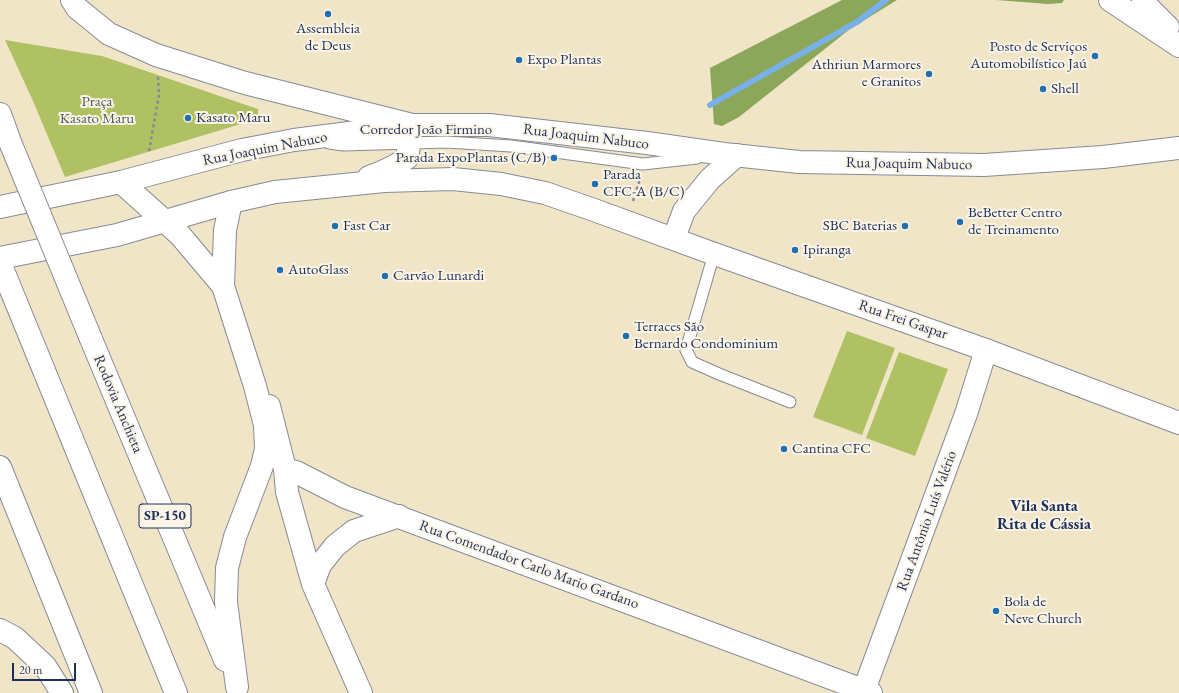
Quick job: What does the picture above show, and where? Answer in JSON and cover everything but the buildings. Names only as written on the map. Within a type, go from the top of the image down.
[{"type":"main road","points":[[72,0],[77,8],[109,34],[156,55],[411,134],[407,158],[400,164],[384,172],[343,185]]},
{"type":"main road","points":[[1110,0],[1179,46]]},
{"type":"main road","points":[[1143,0],[1179,38]]},
{"type":"main road","name":"Rodovia Anchieta","points":[[0,114],[90,339],[238,690]]},
{"type":"main road","name":"Rua Joaquim Nabuco","points":[[0,207],[121,182],[242,150],[294,140],[411,134],[489,125],[647,143],[730,155],[799,162],[984,165],[1103,157],[1179,148]]},
{"type":"main road","points":[[674,238],[684,211],[730,155]]},
{"type":"main road","points":[[0,258],[117,235],[231,202],[275,192],[384,181],[454,179],[501,184],[545,193],[626,222]]},
{"type":"main road","points":[[121,182],[180,235],[223,286]]},
{"type":"main road","points":[[231,202],[225,230],[223,286],[252,375],[265,425],[266,450],[262,466],[235,537],[227,568],[226,602],[238,690]]},
{"type":"main road","name":"Rua Frei Gaspar","points":[[626,222],[986,350],[1179,423]]},
{"type":"main road","points":[[0,263],[176,693]]},
{"type":"main road","name":"Rua Antônio Luís Valério","points":[[868,692],[966,414],[986,350]]},
{"type":"main road","points":[[252,375],[264,384],[285,469],[287,492],[312,584],[361,693]]},
{"type":"main road","points":[[0,467],[91,693]]},
{"type":"main road","name":"Rua Comendador Carlo Mario Gardano","points":[[285,469],[296,472],[345,496],[868,692]]},
{"type":"main road","points":[[312,584],[320,565],[335,546],[354,531],[399,516]]},
{"type":"main road","points":[[0,630],[15,638],[45,666],[62,693]]},
{"type":"lane","name":"Corredor João Firmino","points":[[411,134],[446,142],[511,146],[643,164],[730,155]]},
{"type":"lane","points":[[714,254],[686,350],[692,362],[790,402]]},
{"type":"path","points":[[144,176],[159,95],[156,55]]},
{"type":"path","points":[[626,222],[643,164]]},
{"type":"green space","points":[[842,0],[897,0],[850,29],[739,117],[722,126],[714,124],[710,68]]},
{"type":"green space","points":[[996,0],[1064,0],[1062,3],[1048,4]]},
{"type":"green space","name":"Praça Kasato Maru","points":[[5,40],[102,56],[258,109],[258,115],[254,120],[65,177]]},
{"type":"green space","points":[[847,331],[895,348],[862,435],[813,417]]},
{"type":"green space","points":[[899,352],[948,369],[915,456],[866,438]]},
{"type":"waterway","points":[[710,105],[857,22],[886,0]]},
{"type":"place","name":"Assembleia de Deus","points":[[328,14]]},
{"type":"place","name":"Posto de Serviços Automobilístico Jaú","points":[[1095,56]]},
{"type":"place","name":"Expo Plantas","points":[[519,60]]},
{"type":"place","name":"Athriun Marmores e Granitos","points":[[929,74]]},
{"type":"place","name":"Shell","points":[[1043,89]]},
{"type":"place","name":"Kasato Maru","points":[[188,118]]},
{"type":"place","name":"Parada ExpoPlantas (C/B)","points":[[554,158]]},
{"type":"place","name":"Parada CFC-A (B/C)","points":[[595,184]]},
{"type":"place","name":"BeBetter Centro de Treinamento","points":[[960,222]]},
{"type":"place","name":"Fast Car","points":[[335,226]]},
{"type":"place","name":"SBC Baterias","points":[[905,226]]},
{"type":"place","name":"Ipiranga","points":[[795,250]]},
{"type":"place","name":"AutoGlass","points":[[280,270]]},
{"type":"place","name":"Carvão Lunardi","points":[[385,276]]},
{"type":"place","name":"Terraces São Bernardo Condominium","points":[[626,336]]},
{"type":"place","name":"Cantina CFC","points":[[784,449]]},
{"type":"place","name":"Bola de Neve Church","points":[[996,611]]},
{"type":"district","name":"Vila Santa Rita de Cássia","points":[[1044,516]]}]
